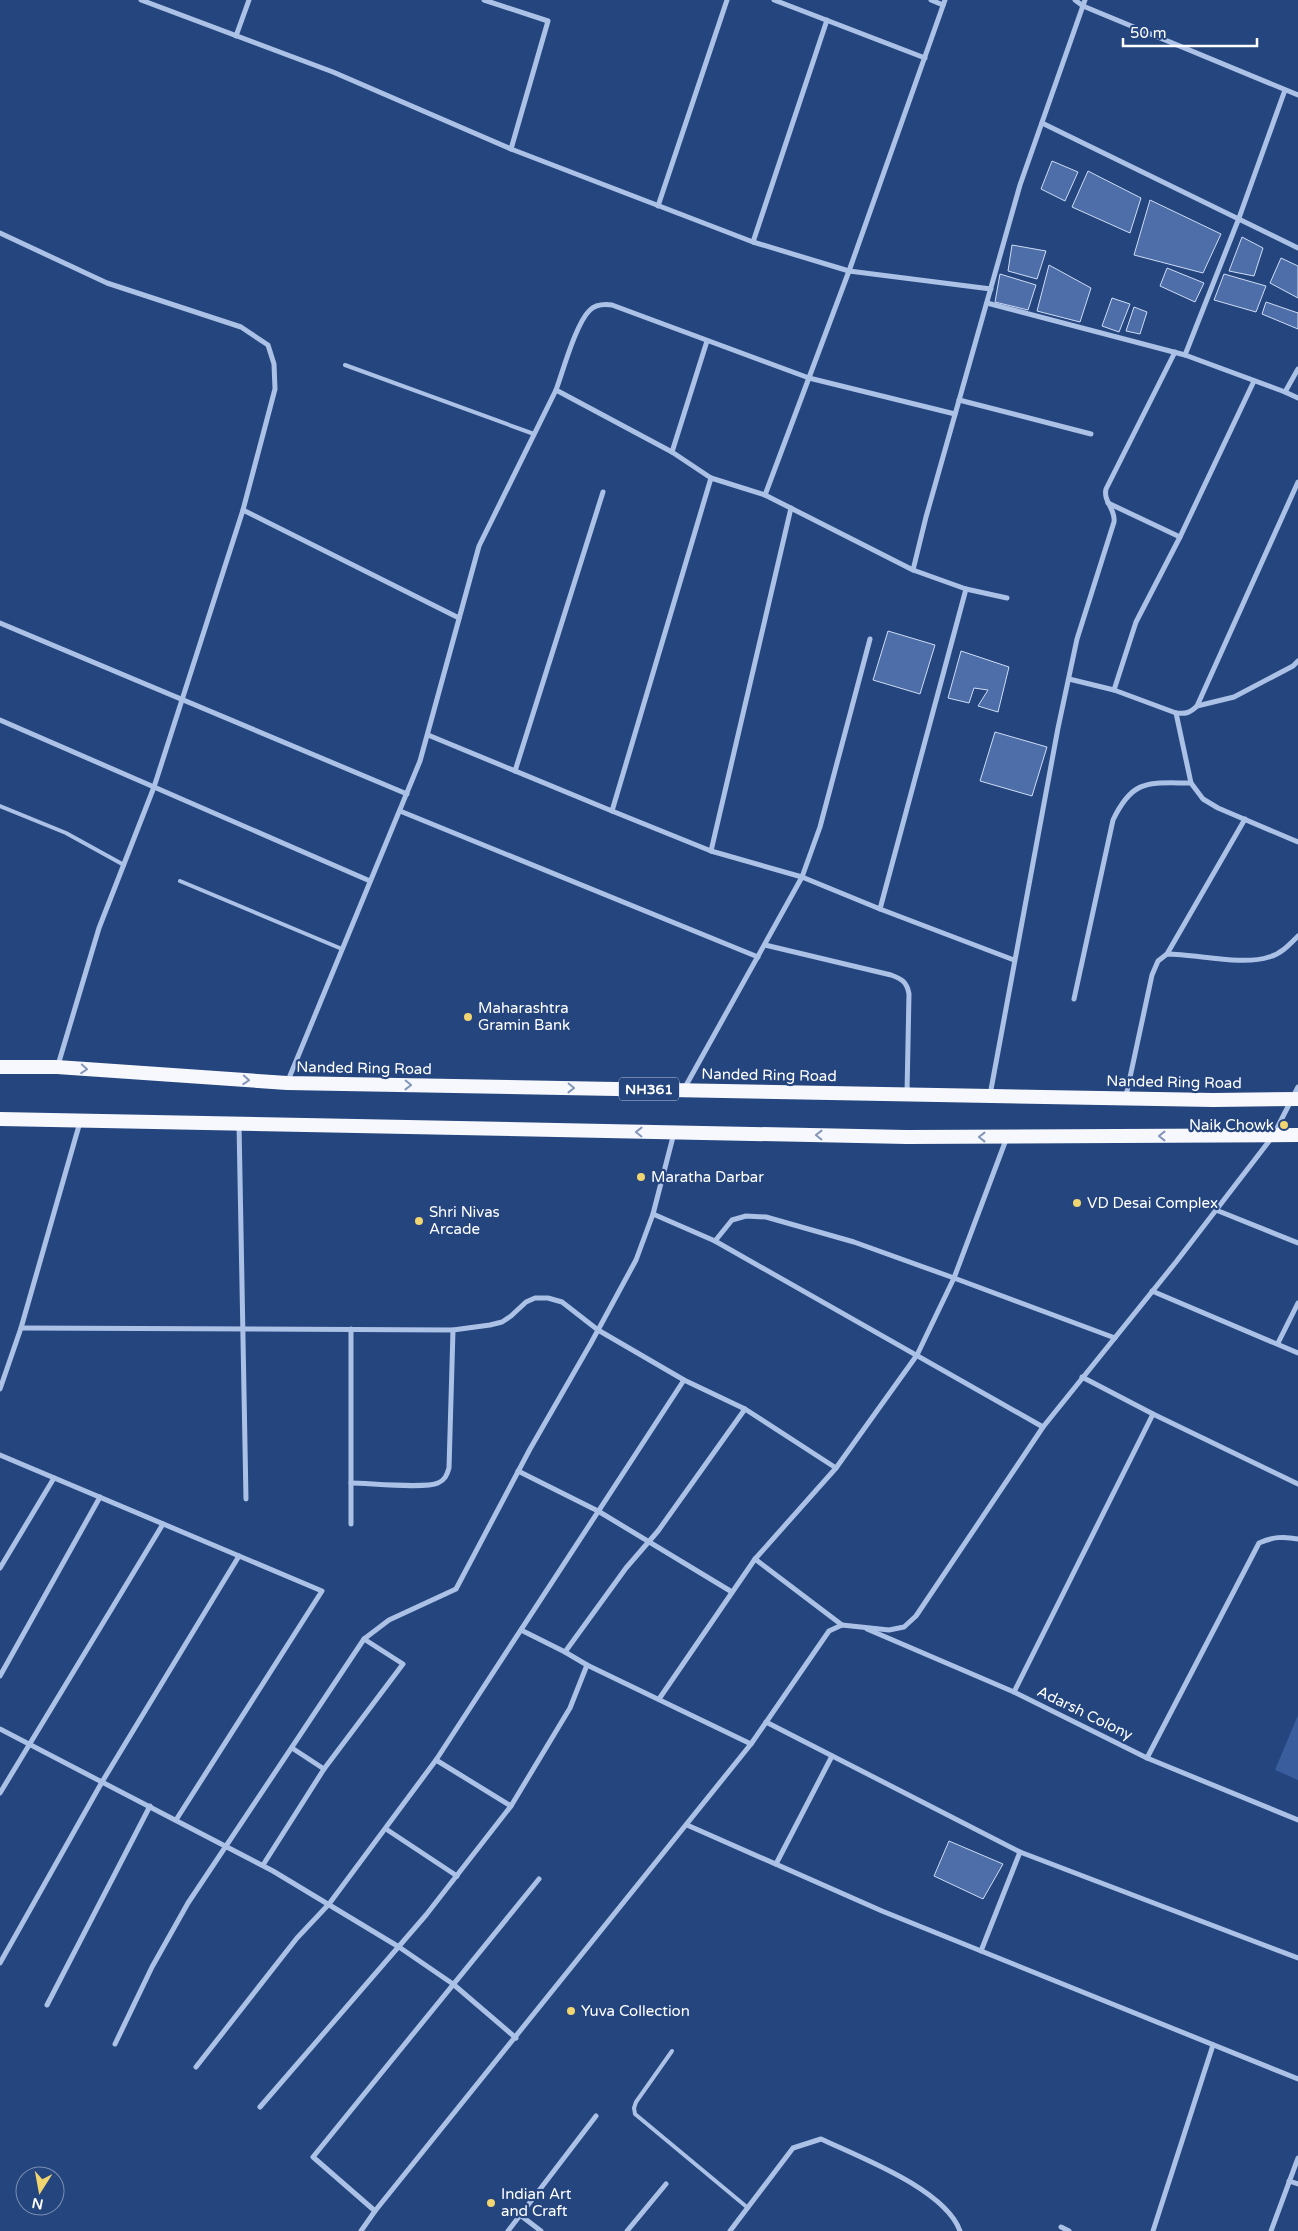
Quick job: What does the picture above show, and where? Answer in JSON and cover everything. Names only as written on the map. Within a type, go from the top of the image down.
[{"type":"highway","name":"Nanded Ring Road","points":[[0,1067],[57,1068],[287,1083],[1125,1098],[1296,1095]]},
{"type":"highway","points":[[0,1119],[907,1137],[1298,1136]]},
{"type":"street","points":[[141,0],[333,72],[511,149],[753,242],[849,271],[991,288]]},
{"type":"street","points":[[236,36],[249,0]]},
{"type":"street","points":[[484,0],[548,21],[511,149]]},
{"type":"street","points":[[658,206],[726,0]]},
{"type":"street","points":[[774,0],[925,58]]},
{"type":"street","points":[[765,495],[849,271],[944,2],[931,0]]},
{"type":"street","points":[[1075,0],[1298,95]]},
{"type":"street","points":[[912,570],[1020,185],[1084,3]]},
{"type":"street","points":[[753,242],[827,20]]},
{"type":"street","points":[[1185,355],[1239,218],[1285,90]]},
{"type":"street","points":[[1042,123],[1298,248]]},
{"type":"street","points":[[0,233],[107,283],[241,328],[268,345],[274,364],[275,389],[242,510],[154,787],[99,928],[57,1068]]},
{"type":"street","points":[[287,1083],[420,761],[479,546],[556,390],[582,319],[590,309],[599,304],[612,305],[810,378],[955,414]]},
{"type":"street","points":[[987,304],[1185,355],[1298,398]]},
{"type":"street","points":[[672,452],[707,341]]},
{"type":"street","points":[[990,1096],[1047,785],[1069,679],[1078,639],[1114,522],[1114,511],[1107,502],[1106,489],[1175,352]]},
{"type":"street","points":[[1285,392],[1298,369]]},
{"type":"street","points":[[1114,690],[1136,622],[1180,537],[1254,381]]},
{"type":"street","points":[[556,390],[672,452],[711,478],[765,495],[912,570],[966,588],[1007,598]]},
{"type":"street","points":[[959,400],[1091,434]]},
{"type":"street","points":[[612,811],[711,478]]},
{"type":"street","points":[[1069,679],[1114,690],[1176,713],[1185,714],[1191,712],[1197,706],[1298,482]]},
{"type":"street","points":[[516,771],[603,492]]},
{"type":"street","points":[[1107,502],[1180,537]]},
{"type":"street","points":[[710,851],[790,508]]},
{"type":"street","points":[[242,510],[459,618]]},
{"type":"street","points":[[880,909],[966,588]]},
{"type":"street","points":[[0,623],[407,794]]},
{"type":"street","points":[[683,1090],[802,878],[820,826],[870,639]]},
{"type":"street","points":[[1197,706],[1234,697],[1293,666],[1298,661]]},
{"type":"street","points":[[1176,713],[1192,783],[1203,799],[1218,808],[1298,842]]},
{"type":"street","points":[[0,720],[370,882]]},
{"type":"street","points":[[428,735],[710,851],[802,878],[1014,960]]},
{"type":"street","points":[[1074,999],[1113,820],[1122,801],[1135,788],[1157,783],[1192,783]]},
{"type":"street","points":[[400,811],[758,957]]},
{"type":"street","points":[[1125,1098],[1152,975],[1158,961],[1167,954],[1245,819]]},
{"type":"street","points":[[1167,954],[1245,960],[1270,957],[1285,949],[1298,936]]},
{"type":"street","points":[[765,945],[891,975],[903,980],[908,985],[906,1094]]},
{"type":"street","points":[[361,2231],[375,2210],[516,2038],[751,1744],[829,1631],[842,1625],[889,1630],[904,1627],[916,1616],[1043,1427],[1273,1136],[1296,1095]]},
{"type":"street","points":[[0,1388],[20,1328],[80,1121]]},
{"type":"street","points":[[239,1124],[246,1499]]},
{"type":"street","points":[[115,2044],[157,1959],[188,1903],[364,1639],[389,1620],[456,1589],[518,1471],[636,1260],[653,1214],[674,1132]]},
{"type":"street","points":[[659,1699],[755,1559],[836,1468],[917,1355],[954,1278],[1007,1136]]},
{"type":"street","points":[[1216,1210],[1298,1243]]},
{"type":"street","points":[[653,1214],[715,1241],[1043,1427]]},
{"type":"street","points":[[715,1241],[732,1220],[746,1216],[766,1217],[854,1242],[1115,1338]]},
{"type":"street","points":[[1152,1291],[1298,1352]]},
{"type":"street","points":[[20,1328],[453,1330],[502,1322],[526,1302],[535,1298],[548,1298],[562,1302],[598,1330],[684,1380],[745,1409],[836,1468]]},
{"type":"street","points":[[1278,1343],[1298,1303]]},
{"type":"street","points":[[351,1329],[351,1524]]},
{"type":"street","points":[[351,1483],[425,1485],[438,1484],[446,1478],[449,1468],[453,1330]]},
{"type":"street","points":[[1082,1377],[1153,1414],[1298,1484]]},
{"type":"street","points":[[196,2067],[297,1938],[329,1904],[436,1760],[684,1380]]},
{"type":"street","points":[[566,1652],[626,1568],[649,1541],[745,1409]]},
{"type":"street","points":[[1014,1692],[1153,1414]]},
{"type":"street","points":[[0,1455],[322,1590],[176,1820]]},
{"type":"street","points":[[518,1471],[598,1511],[732,1592]]},
{"type":"street","points":[[0,1568],[54,1478]]},
{"type":"street","points":[[0,1676],[100,1497]]},
{"type":"street","points":[[0,1793],[31,1745],[163,1524]]},
{"type":"street","points":[[1147,1758],[1259,1543],[1282,1536],[1298,1539]]},
{"type":"street","points":[[0,1963],[102,1782],[239,1556]]},
{"type":"street","points":[[755,1559],[842,1625]]},
{"type":"street","name":"Adarsh Colony","points":[[862,1627],[1014,1692],[1147,1758],[1298,1820]]},
{"type":"street","points":[[521,1630],[566,1652],[587,1665],[751,1744]]},
{"type":"street","points":[[263,1865],[324,1768],[402,1664],[364,1639]]},
{"type":"street","points":[[260,2106],[399,1947],[511,1806],[570,1708],[587,1665]]},
{"type":"street","points":[[766,1722],[1020,1852],[1298,1958]]},
{"type":"street","points":[[0,1729],[263,1865],[329,1904],[399,1947],[453,1984],[516,2038]]},
{"type":"street","points":[[292,1748],[324,1768]]},
{"type":"street","points":[[776,1864],[832,1756]]},
{"type":"street","points":[[436,1760],[511,1806]]},
{"type":"street","points":[[47,2005],[150,1806]]},
{"type":"street","points":[[687,1825],[882,1911],[1298,2079]]},
{"type":"street","points":[[386,1829],[457,1876]]},
{"type":"street","points":[[981,1951],[1020,1852]]},
{"type":"street","points":[[375,2210],[313,2157],[539,1878]]},
{"type":"street","points":[[1153,2231],[1213,2045]]},
{"type":"street","points":[[508,2231],[596,2116]]},
{"type":"street","points":[[730,2231],[793,2148],[821,2139],[925,2190],[957,2222],[960,2231]]},
{"type":"street","points":[[1271,2231],[1298,2158]]},
{"type":"street","points":[[1289,2181],[1298,2184]]},
{"type":"street","points":[[627,2231],[666,2184]]},
{"type":"street","points":[[520,2216],[541,2231]]},
{"type":"street","points":[[1061,2227],[1069,2231]]},
{"type":"lane","points":[[345,364],[534,434]]},
{"type":"lane","points":[[0,806],[66,833],[124,865]]},
{"type":"lane","points":[[180,881],[342,949]]},
{"type":"lane","points":[[672,2052],[636,2102],[635,2114],[748,2208]]},
{"type":"shaded area","points":[[1298,1715],[1298,1780],[1275,1770]]},
{"type":"building","points":[[1052,161],[1078,172],[1065,201],[1041,189]]},
{"type":"building","points":[[1088,171],[1141,198],[1130,233],[1072,207]]},
{"type":"building","points":[[1150,200],[1221,234],[1203,273],[1134,255]]},
{"type":"building","points":[[1242,237],[1263,248],[1254,276],[1229,271]]},
{"type":"building","points":[[1012,245],[1046,251],[1037,279],[1008,271]]},
{"type":"building","points":[[1281,258],[1298,266],[1298,298],[1270,283]]},
{"type":"building","points":[[1049,265],[1091,288],[1080,322],[1037,311]]},
{"type":"building","points":[[1167,268],[1204,283],[1195,302],[1160,286]]},
{"type":"building","points":[[1000,274],[1036,285],[1028,310],[995,302]]},
{"type":"building","points":[[1224,274],[1266,286],[1256,312],[1214,300]]},
{"type":"building","points":[[1112,298],[1130,304],[1119,332],[1102,326]]},
{"type":"building","points":[[1266,302],[1298,313],[1298,329],[1262,314]]},
{"type":"building","points":[[1134,307],[1147,312],[1140,334],[1126,331]]},
{"type":"building","points":[[888,631],[935,645],[920,694],[873,680]]},
{"type":"building","points":[[961,651],[1009,667],[998,712],[978,706],[988,690],[974,688],[969,703],[948,698]]},
{"type":"building","points":[[995,732],[1047,747],[1032,796],[980,781]]},
{"type":"building","points":[[949,1841],[1003,1864],[983,1899],[934,1876]]},
{"type":"place","name":"Maharashtra Gramin Bank","points":[[468,1017]]},
{"type":"place","name":"Naik Chowk","points":[[1284,1125]]},
{"type":"place","name":"Maratha Darbar","points":[[641,1177]]},
{"type":"place","name":"VD Desai Complex","points":[[1077,1203]]},
{"type":"place","name":"Shri Nivas Arcade","points":[[419,1221]]},
{"type":"place","name":"Yuva Collection","points":[[571,2011]]},
{"type":"place","name":"Indian Art and Craft","points":[[491,2203]]}]
